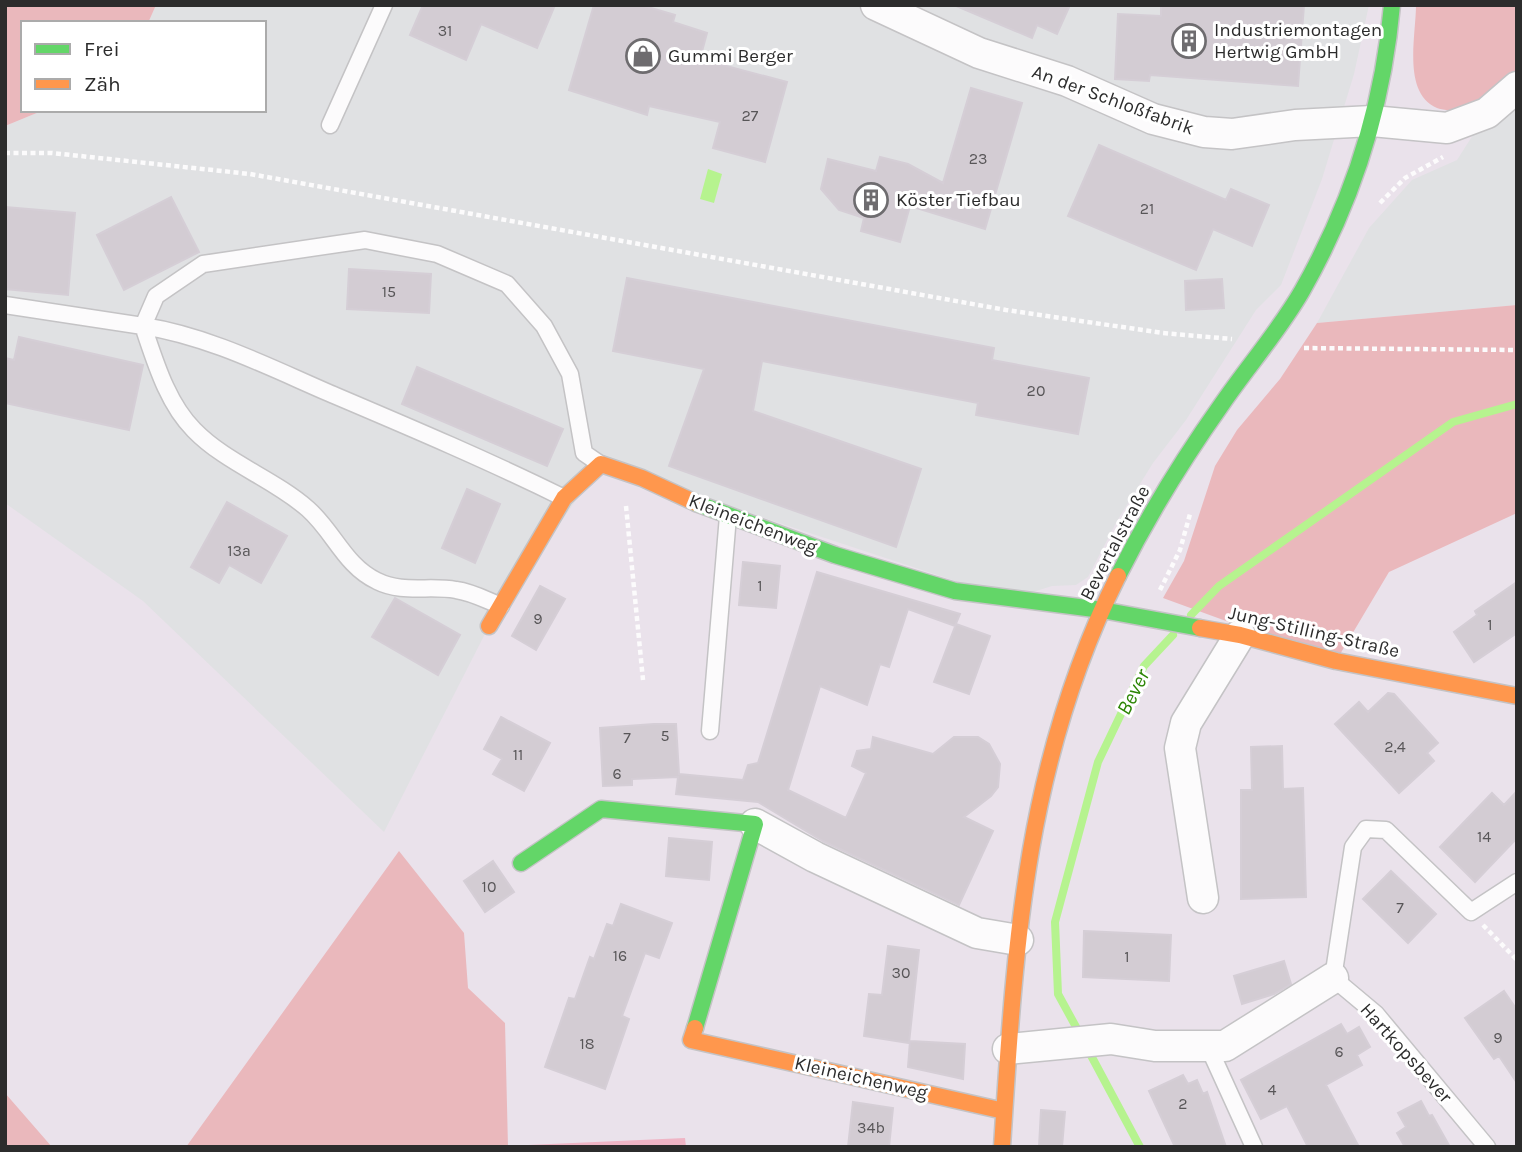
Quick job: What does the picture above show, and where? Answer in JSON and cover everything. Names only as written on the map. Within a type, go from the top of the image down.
[{"type":"street","name":"An der Schloßfabrik","points":[[876,5],[979,53],[1067,81],[1153,119],[1189,130],[1232,134],[1295,124],[1372,121],[1436,129],[1457,126],[1487,113],[1517,87]]},
{"type":"street","name":"Bevertalstraße","points":[[1002,1147],[1024,878],[1043,781],[1079,667],[1102,610],[1167,489],[1222,404],[1301,293],[1331,234],[1381,90],[1392,5]]},
{"type":"street","name":"Kleineichenweg","points":[[601,464],[642,478],[728,516],[835,555],[956,591],[1102,610]]},
{"type":"street","points":[[489,626],[564,498],[601,464]]},
{"type":"street","name":"Jung-Stilling-Straße","points":[[1102,610],[1227,633],[1336,662],[1510,689]]},
{"type":"street","points":[[1203,898],[1180,748],[1186,723],[1227,633]]},
{"type":"street","points":[[522,863],[601,809],[755,824],[815,857],[977,933],[1018,940]]},
{"type":"street","name":"Kleineichenweg","points":[[755,824],[691,1040],[1004,1111]]},
{"type":"street","points":[[1008,1049],[1111,1039],[1155,1046],[1225,1045],[1333,978]]},
{"type":"lane","points":[[330,125],[384,5]]},
{"type":"lane","points":[[501,606],[454,589],[402,589],[380,583],[358,569],[306,507],[195,432],[182,416],[162,378],[143,326],[156,296],[203,264],[233,257],[365,240],[437,254],[507,284],[544,326],[569,374],[584,453],[601,464]]},
{"type":"lane","points":[[5,304],[171,330],[242,355],[467,450],[564,498]]},
{"type":"lane","points":[[710,731],[728,516]]},
{"type":"lane","points":[[1333,978],[1353,847],[1366,829],[1386,830],[1471,912],[1517,882]]},
{"type":"lane","name":"Hartkopsbever","points":[[1333,978],[1376,1014],[1487,1147]]},
{"type":"lane","points":[[1208,1046],[1254,1147]]},
{"type":"path","points":[[5,153],[52,153],[250,174],[993,308],[1163,333],[1238,339],[1259,354]]},
{"type":"path","points":[[1373,212],[1405,178],[1448,154]]},
{"type":"path","points":[[1294,348],[1517,350]]},
{"type":"path","points":[[642,478],[626,504],[643,680]]},
{"type":"path","points":[[1150,620],[1180,550],[1192,508]]},
{"type":"path","points":[[1471,912],[1517,960]]},
{"type":"shaded area","points":[[5,5],[156,5],[149,21],[21,21],[21,112],[39,112],[5,126]]},
{"type":"shaded area","points":[[156,5],[1369,5],[1354,74],[1322,179],[1281,285],[1256,310],[1186,420],[1153,463],[1117,521],[1088,577],[1076,585],[1052,586],[1010,599],[601,464],[489,626],[384,832],[143,601],[5,503],[5,126],[39,112],[266,112],[266,21],[149,21]]},
{"type":"shaded area","points":[[1416,5],[1517,5],[1517,87],[1487,113],[1442,109],[1426,101],[1419,90],[1413,62]]},
{"type":"shaded area","points":[[1517,87],[1517,305],[1317,323],[1369,228],[1412,180],[1457,160],[1487,113]]},
{"type":"shaded area","points":[[708,169],[722,174],[714,203],[700,199]]},
{"type":"shaded area","points":[[1517,305],[1517,513],[1389,572],[1336,661],[1163,598],[1184,561],[1215,466],[1237,430],[1280,379],[1317,323]]},
{"type":"shaded area","points":[[399,851],[464,933],[468,988],[505,1023],[508,1147],[186,1147]]},
{"type":"shaded area","points":[[5,1093],[52,1147],[5,1147]]},
{"type":"shaded area","points":[[685,1138],[686,1147],[528,1147],[528,1145]]},
{"type":"building","points":[[423,5],[555,5],[537,48],[481,24],[466,60],[410,35]]},
{"type":"building","points":[[594,5],[641,5],[675,15],[673,22],[707,33],[700,59],[787,82],[765,162],[713,148],[720,122],[649,106],[647,115],[569,90]]},
{"type":"building","points":[[954,5],[1070,5],[1057,34],[1037,25],[1032,38]]},
{"type":"building","points":[[1161,5],[1304,5],[1298,86],[1150,75],[1149,81],[1115,79],[1118,14],[1161,16]]},
{"type":"building","points":[[971,88],[1022,103],[985,229],[910,206],[900,242],[861,231],[864,218],[839,210],[821,189],[828,159],[876,171],[880,157],[908,164],[943,183]]},
{"type":"building","points":[[1099,145],[1226,200],[1231,189],[1269,205],[1252,246],[1213,229],[1196,270],[1068,216]]},
{"type":"building","points":[[171,197],[199,252],[124,290],[97,235]]},
{"type":"building","points":[[5,207],[75,213],[68,295],[5,289]]},
{"type":"building","points":[[349,269],[431,274],[429,313],[347,309]]},
{"type":"building","points":[[627,278],[994,348],[992,360],[1089,378],[1078,434],[976,415],[978,403],[762,361],[753,411],[921,469],[896,547],[669,466],[704,369],[613,351]]},
{"type":"building","points":[[1222,279],[1224,308],[1186,310],[1185,281]]},
{"type":"building","points":[[19,337],[143,365],[129,430],[5,403],[5,358],[14,360]]},
{"type":"building","points":[[417,367],[563,429],[547,466],[402,404]]},
{"type":"building","points":[[467,489],[500,504],[475,563],[442,548]]},
{"type":"building","points":[[227,502],[287,536],[261,583],[229,565],[219,583],[191,567]]},
{"type":"building","points":[[743,562],[780,566],[776,608],[739,605]]},
{"type":"building","points":[[817,572],[960,614],[955,626],[908,609],[889,667],[880,664],[867,705],[820,686],[788,790],[846,818],[866,773],[852,766],[857,751],[871,749],[873,737],[933,754],[954,737],[978,737],[989,744],[1000,764],[998,787],[991,796],[964,817],[993,831],[959,905],[823,841],[758,802],[676,794],[678,777],[632,779],[632,785],[603,786],[600,728],[654,724],[676,724],[679,774],[743,780],[748,765],[758,763]]},
{"type":"building","points":[[1517,582],[1517,633],[1474,662],[1454,632],[1477,615],[1475,611]]},
{"type":"building","points":[[540,586],[565,599],[536,650],[512,636]]},
{"type":"building","points":[[395,598],[460,635],[438,675],[372,637]]},
{"type":"building","points":[[956,624],[990,636],[969,694],[934,682]]},
{"type":"building","points":[[1388,693],[1394,694],[1438,743],[1427,753],[1434,761],[1399,793],[1335,724],[1359,702],[1368,712]]},
{"type":"building","points":[[501,717],[550,743],[524,791],[493,774],[502,759],[484,749]]},
{"type":"building","points":[[1282,746],[1283,789],[1303,788],[1306,897],[1241,899],[1241,790],[1252,790],[1251,747]]},
{"type":"building","points":[[1517,791],[1517,838],[1475,882],[1440,847],[1492,793],[1504,805]]},
{"type":"building","points":[[669,838],[712,842],[709,880],[666,876]]},
{"type":"building","points":[[493,861],[514,892],[485,912],[464,881]]},
{"type":"building","points":[[1391,871],[1436,914],[1408,943],[1363,899]]},
{"type":"building","points":[[621,904],[672,923],[659,958],[645,953],[622,1016],[629,1019],[605,1089],[545,1067],[569,998],[575,999],[590,957],[594,959],[607,924],[613,926]]},
{"type":"building","points":[[1084,931],[1171,935],[1169,981],[1083,977]]},
{"type":"building","points":[[888,946],[919,950],[909,1043],[864,1036],[869,994],[882,995]]},
{"type":"building","points":[[1284,961],[1291,984],[1274,994],[1242,1004],[1234,976]]},
{"type":"building","points":[[1504,991],[1517,1010],[1517,1083],[1499,1056],[1494,1059],[1465,1018]]},
{"type":"building","points":[[1341,1024],[1347,1034],[1359,1027],[1370,1047],[1357,1055],[1362,1065],[1326,1085],[1359,1147],[1308,1147],[1287,1106],[1261,1119],[1241,1080]]},
{"type":"building","points":[[910,1041],[965,1044],[963,1079],[908,1067]]},
{"type":"building","points":[[1183,1075],[1188,1084],[1197,1080],[1203,1094],[1207,1092],[1226,1147],[1175,1147],[1149,1091]]},
{"type":"building","points":[[1421,1101],[1450,1147],[1405,1147],[1397,1133],[1406,1127],[1398,1113]]},
{"type":"building","points":[[853,1102],[893,1108],[889,1147],[848,1147]]},
{"type":"building","points":[[1041,1110],[1065,1112],[1062,1147],[1039,1147]]},
{"type":"waterway","name":"Bever","points":[[1191,615],[1219,586],[1453,422],[1517,404]]},
{"type":"waterway","name":"Bever","points":[[1081,1036],[1058,994],[1055,922],[1098,762],[1144,666],[1173,635]]},
{"type":"waterway","name":"Bever","points":[[1087,1048],[1140,1147]]},
{"type":"traffic: fast","points":[[1118,576],[1180,467],[1283,320],[1320,258],[1350,188],[1373,117],[1388,43],[1392,5]]},
{"type":"traffic: fast","points":[[696,503],[835,555],[955,591],[1102,610],[1200,628]]},
{"type":"traffic: fast","points":[[521,863],[601,809],[755,824],[695,1028]]},
{"type":"traffic: slow","points":[[489,626],[564,498],[601,464],[642,478],[696,503]]},
{"type":"traffic: slow","points":[[1002,1147],[1020,926],[1044,785],[1062,716],[1087,646],[1118,576]]},
{"type":"traffic: slow","points":[[1200,628],[1240,635],[1336,661],[1517,696]]},
{"type":"traffic: slow","points":[[695,1028],[691,1040],[1004,1111]]},
{"type":"place","name":"Industriemontagen Hertwig GmbH","points":[[1189,41]]},
{"type":"place","name":"Gummi Berger","points":[[643,56]]},
{"type":"place","name":"Köster Tiefbau","points":[[871,200]]}]
